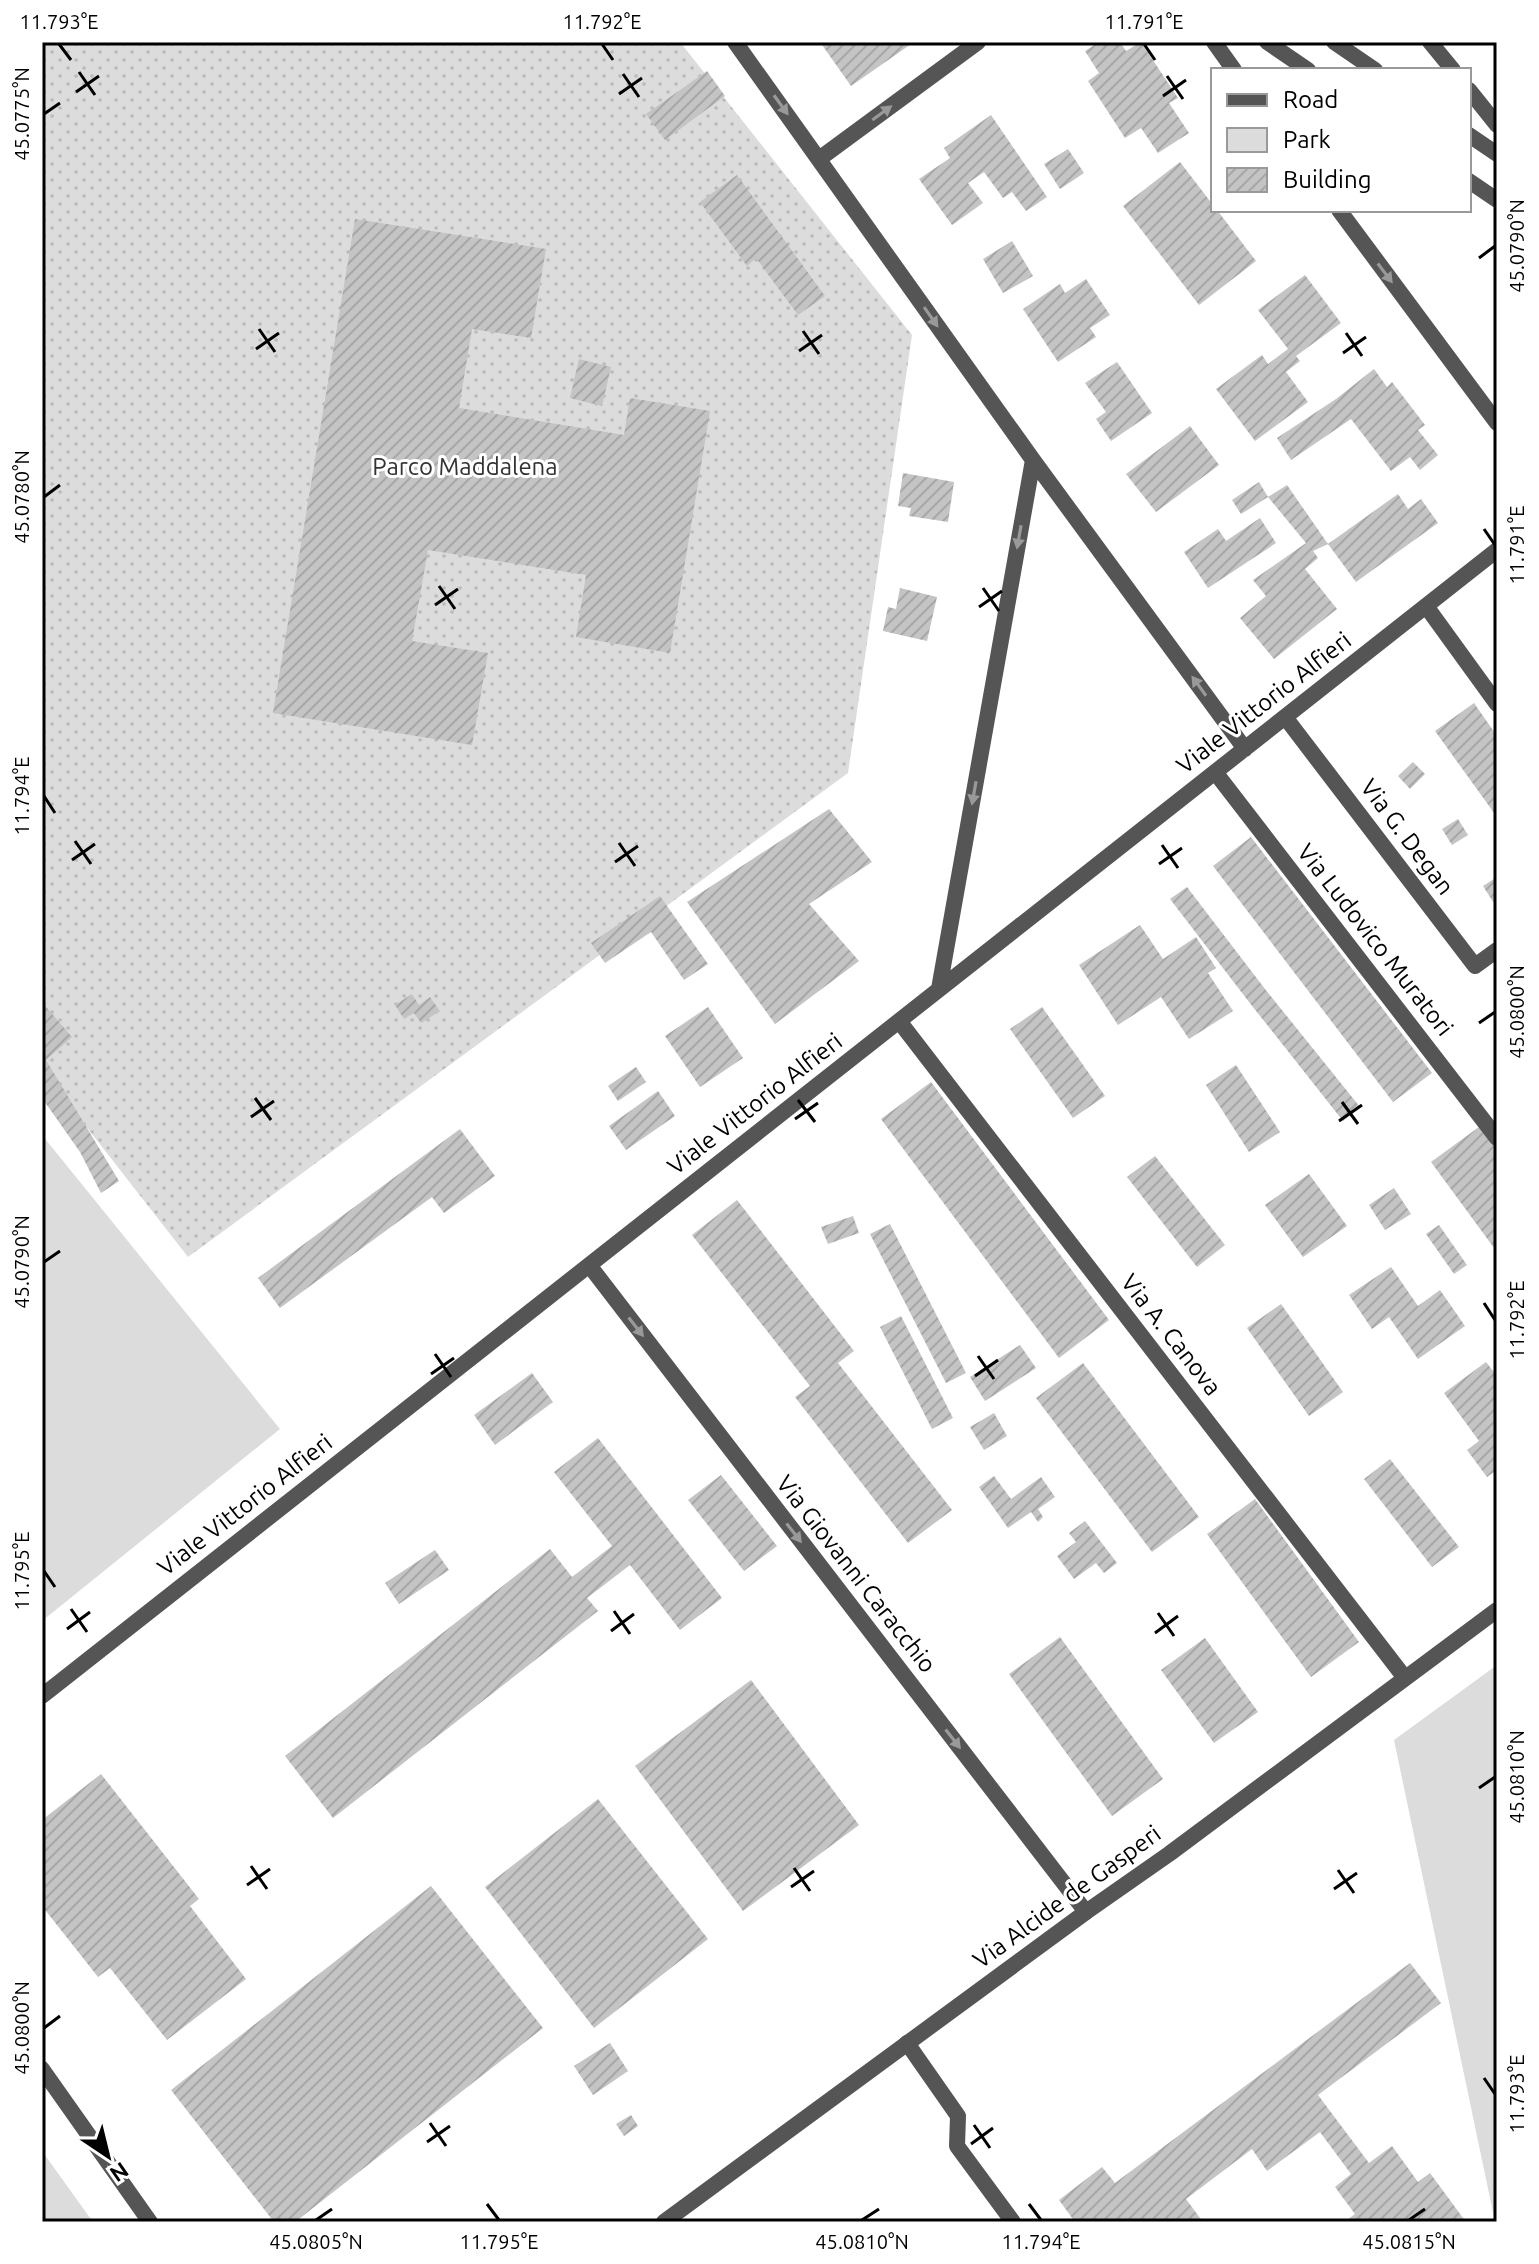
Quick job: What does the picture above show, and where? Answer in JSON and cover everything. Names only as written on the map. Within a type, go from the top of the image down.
[{"type":"street","points":[[735,42],[1033,460],[1245,749]]},
{"type":"street","points":[[819,159],[978,42]]},
{"type":"street","points":[[1214,42],[1233,68]]},
{"type":"street","points":[[1267,42],[1305,68]]},
{"type":"street","points":[[1334,42],[1372,68]]},
{"type":"street","points":[[1430,42],[1451,68]]},
{"type":"street","points":[[1471,92],[1497,125]]},
{"type":"street","points":[[1471,136],[1497,154]]},
{"type":"street","points":[[1471,182],[1497,200]]},
{"type":"street","points":[[1340,212],[1497,423]]},
{"type":"street","points":[[939,989],[1033,460]]},
{"type":"street","name":"Viale Vittorio Alfieri","points":[[42,1696],[1497,550]]},
{"type":"street","points":[[1426,606],[1497,704]]},
{"type":"street","name":"Via G. Degan","points":[[1285,717],[1475,966],[1497,950]]},
{"type":"street","name":"Via Ludovico Muratori","points":[[1215,772],[1497,1138]]},
{"type":"street","name":"Via A. Canova","points":[[899,1021],[1405,1678]]},
{"type":"street","name":"Via Giovanni Caracchio","points":[[589,1265],[1086,1912]]},
{"type":"street","name":"Via Alcide de Gasperi","points":[[664,2222],[1169,1854],[1497,1610]]},
{"type":"street","points":[[907,2043],[958,2116],[957,2146],[1013,2222]]},
{"type":"street","points":[[42,2069],[150,2222]]},
{"type":"green space","name":"Parco Maddalena","points":[[42,42],[680,42],[912,335],[848,773],[188,1257],[42,1070]]},
{"type":"green space","points":[[42,1135],[280,1429],[42,1621]]},
{"type":"green space","points":[[1497,1665],[1497,2222],[1495,2222],[1394,1740]]},
{"type":"green space","points":[[42,2151],[93,2222],[42,2222]]},
{"type":"building","points":[[820,42],[914,42],[851,86]]},
{"type":"building","points":[[1099,42],[1120,42],[1126,51],[1141,42],[1178,98],[1169,103],[1189,133],[1158,153],[1141,128],[1125,138],[1088,81],[1099,73],[1085,51]]},
{"type":"building","points":[[707,71],[725,96],[665,140],[646,114]]},
{"type":"building","points":[[991,115],[1047,197],[1026,211],[1012,192],[1003,198],[984,172],[968,183],[983,203],[952,225],[919,179],[950,158],[944,148]]},
{"type":"building","points":[[1068,149],[1084,173],[1060,189],[1044,164]]},
{"type":"building","points":[[1180,162],[1211,202],[1211,212],[1219,212],[1256,261],[1199,305],[1123,206]]},
{"type":"building","points":[[737,175],[825,296],[798,315],[756,258],[747,266],[700,202]]},
{"type":"building","points":[[355,219],[546,249],[531,338],[472,329],[459,408],[624,435],[630,398],[710,411],[670,653],[576,637],[586,575],[428,550],[412,641],[488,653],[472,745],[273,713]]},
{"type":"building","points":[[1012,241],[1033,276],[1003,293],[983,259]]},
{"type":"building","points":[[1305,275],[1341,323],[1296,356],[1300,361],[1286,372],[1308,402],[1255,441],[1216,389],[1262,355],[1268,364],[1288,349],[1258,310]]},
{"type":"building","points":[[1086,279],[1110,315],[1090,328],[1096,337],[1058,362],[1023,309],[1060,284],[1065,293]]},
{"type":"building","points":[[579,359],[611,367],[602,406],[570,398]]},
{"type":"building","points":[[1117,362],[1152,413],[1111,441],[1096,419],[1106,412],[1085,383]]},
{"type":"building","points":[[1374,369],[1387,387],[1392,382],[1425,425],[1418,430],[1438,455],[1420,470],[1410,457],[1391,471],[1351,419],[1291,460],[1277,438],[1336,399]]},
{"type":"building","points":[[1190,426],[1219,465],[1156,512],[1126,474]]},
{"type":"building","points":[[903,473],[954,482],[948,522],[909,516],[911,508],[898,506]]},
{"type":"building","points":[[1259,482],[1268,497],[1241,514],[1232,500]]},
{"type":"building","points":[[1287,485],[1328,544],[1313,551],[1318,558],[1305,569],[1337,609],[1274,659],[1240,618],[1266,596],[1253,580],[1306,543],[1268,497]]},
{"type":"building","points":[[1398,494],[1408,509],[1421,499],[1438,523],[1356,582],[1328,544]]},
{"type":"building","points":[[1260,518],[1276,543],[1208,588],[1184,552],[1218,529],[1226,541]]},
{"type":"building","points":[[900,588],[937,597],[927,641],[883,631],[888,607],[896,609]]},
{"type":"building","points":[[1474,703],[1497,736],[1497,817],[1435,731]]},
{"type":"building","points":[[1413,762],[1425,774],[1410,789],[1398,776]]},
{"type":"building","points":[[829,809],[872,862],[809,904],[859,961],[775,1024],[687,902]]},
{"type":"building","points":[[1458,819],[1468,835],[1452,845],[1442,829]]},
{"type":"building","points":[[1251,837],[1432,1073],[1393,1102],[1213,866]]},
{"type":"building","points":[[1497,877],[1497,903],[1495,905],[1483,886]]},
{"type":"building","points":[[1187,887],[1360,1107],[1343,1121],[1170,899]]},
{"type":"building","points":[[660,896],[708,964],[684,980],[651,932],[605,963],[591,943]]},
{"type":"building","points":[[1140,925],[1163,959],[1196,937],[1216,968],[1208,973],[1233,1011],[1189,1039],[1161,997],[1118,1025],[1079,965]]},
{"type":"building","points":[[412,994],[419,1005],[430,997],[440,1011],[421,1023],[414,1013],[404,1019],[395,1005]]},
{"type":"building","points":[[42,1002],[72,1037],[46,1060],[119,1181],[101,1193],[80,1152],[42,1098]]},
{"type":"building","points":[[708,1007],[743,1058],[700,1087],[665,1036]]},
{"type":"building","points":[[1042,1007],[1105,1096],[1073,1118],[1010,1029]]},
{"type":"building","points":[[1236,1065],[1280,1132],[1249,1152],[1206,1085]]},
{"type":"building","points":[[636,1067],[646,1082],[618,1101],[608,1086]]},
{"type":"building","points":[[931,1082],[1109,1320],[1059,1358],[881,1119]]},
{"type":"building","points":[[658,1091],[675,1116],[626,1150],[609,1126]]},
{"type":"building","points":[[1479,1127],[1497,1150],[1497,1252],[1431,1162]]},
{"type":"building","points":[[460,1129],[495,1176],[444,1213],[432,1197],[280,1308],[258,1278]]},
{"type":"building","points":[[1155,1156],[1225,1245],[1197,1267],[1127,1177]]},
{"type":"building","points":[[1309,1174],[1347,1226],[1303,1257],[1265,1205]]},
{"type":"building","points":[[1394,1188],[1411,1214],[1385,1230],[1369,1205]]},
{"type":"building","points":[[737,1200],[854,1351],[838,1363],[952,1510],[908,1543],[795,1397],[810,1386],[692,1235]]},
{"type":"building","points":[[853,1216],[859,1233],[828,1244],[821,1227]]},
{"type":"building","points":[[890,1224],[966,1373],[946,1383],[870,1234]]},
{"type":"building","points":[[1439,1225],[1467,1265],[1454,1274],[1426,1234]]},
{"type":"building","points":[[1391,1267],[1418,1306],[1440,1290],[1465,1326],[1418,1359],[1389,1317],[1372,1329],[1349,1295]]},
{"type":"building","points":[[1281,1304],[1343,1392],[1309,1416],[1247,1328]]},
{"type":"building","points":[[901,1316],[953,1418],[932,1429],[880,1327]]},
{"type":"building","points":[[1020,1345],[1036,1368],[985,1401],[970,1377]]},
{"type":"building","points":[[1486,1362],[1497,1376],[1497,1470],[1487,1477],[1467,1450],[1479,1441],[1444,1393]]},
{"type":"building","points":[[1083,1363],[1199,1517],[1152,1552],[1036,1398]]},
{"type":"building","points":[[532,1373],[553,1402],[495,1445],[474,1415]]},
{"type":"building","points":[[994,1413],[1007,1436],[984,1450],[970,1427]]},
{"type":"building","points":[[598,1438],[722,1598],[680,1630],[630,1565],[587,1598],[598,1611],[333,1818],[285,1756],[550,1549],[572,1577],[612,1546],[554,1472]]},
{"type":"building","points":[[1390,1459],[1459,1547],[1432,1567],[1364,1479]]},
{"type":"building","points":[[721,1475],[777,1546],[744,1571],[688,1500]]},
{"type":"building","points":[[994,1476],[1011,1499],[1041,1477],[1055,1497],[1038,1509],[1043,1517],[1038,1522],[1031,1512],[1008,1528],[979,1487]]},
{"type":"building","points":[[1255,1499],[1359,1642],[1311,1677],[1207,1534]]},
{"type":"building","points":[[1085,1521],[1117,1563],[1104,1573],[1096,1563],[1074,1579],[1057,1556],[1076,1542],[1069,1533]]},
{"type":"building","points":[[435,1550],[449,1570],[399,1604],[385,1583]]},
{"type":"building","points":[[1060,1637],[1163,1779],[1112,1816],[1009,1674]]},
{"type":"building","points":[[1205,1638],[1258,1712],[1214,1743],[1161,1670]]},
{"type":"building","points":[[751,1680],[859,1825],[743,1911],[635,1766]]},
{"type":"building","points":[[101,1774],[199,1899],[190,1906],[246,1979],[167,2040],[110,1968],[98,1977],[42,1906],[42,1820]]},
{"type":"building","points":[[598,1799],[708,1939],[594,2028],[485,1887]]},
{"type":"building","points":[[431,1886],[543,2028],[295,2222],[274,2222],[171,2090]]},
{"type":"building","points":[[1410,1963],[1441,2003],[1318,2095],[1369,2163],[1392,2146],[1418,2182],[1430,2173],[1466,2222],[1344,2222],[1355,2214],[1335,2187],[1351,2174],[1320,2132],[1267,2171],[1252,2149],[1186,2199],[1203,2222],[1075,2222],[1059,2200],[1102,2167],[1115,2183]]},
{"type":"building","points":[[610,2043],[628,2071],[593,2095],[574,2066]]},
{"type":"building","points":[[631,2115],[638,2126],[624,2136],[616,2124]]}]
